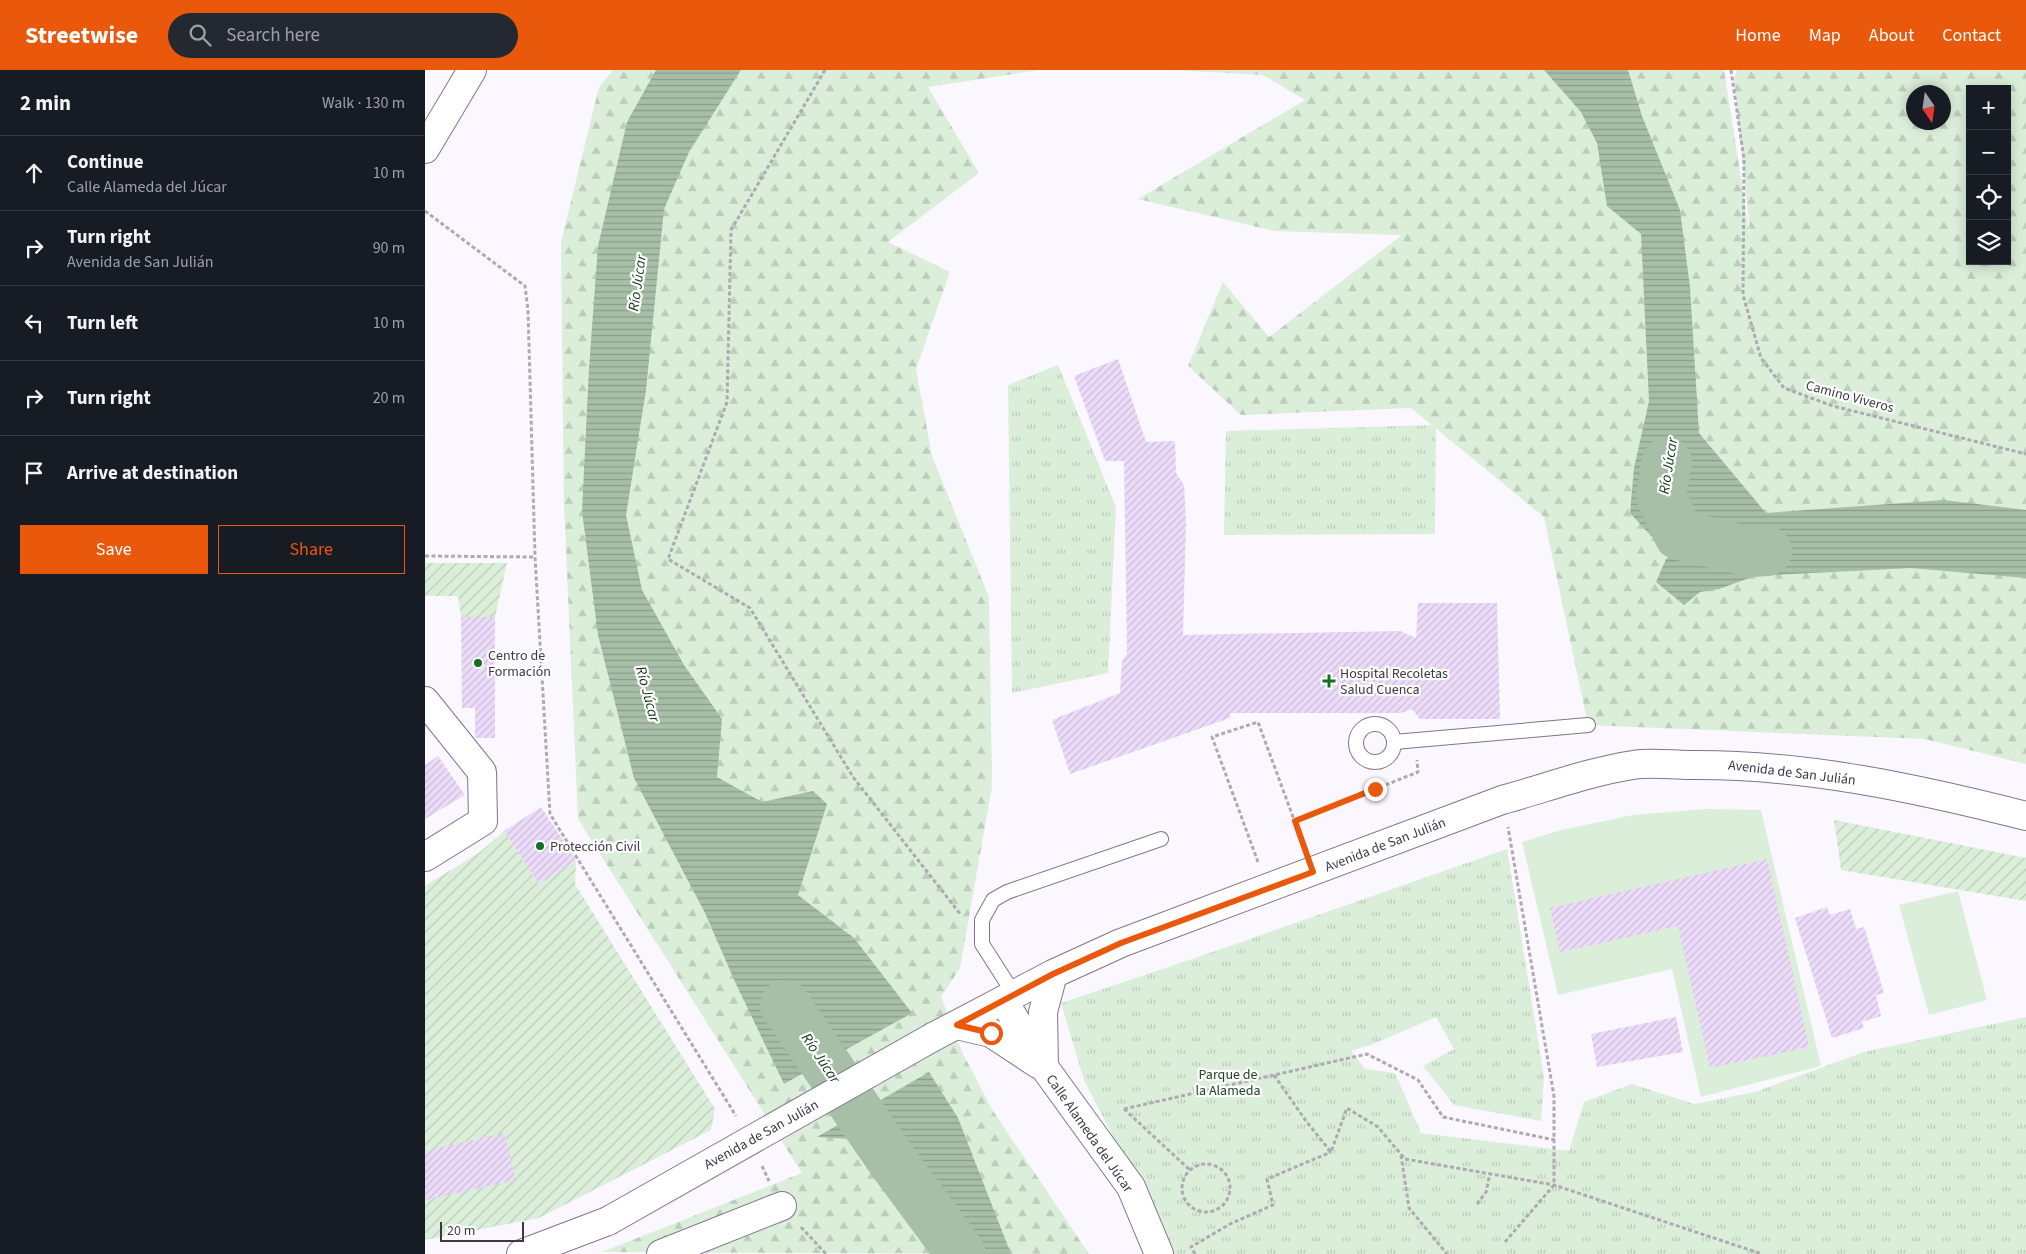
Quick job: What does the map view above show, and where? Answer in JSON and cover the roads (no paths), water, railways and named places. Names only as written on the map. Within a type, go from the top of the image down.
[{"type":"street","points":[[425,149],[472,70]]},
{"type":"street","points":[[425,702],[482,772],[483,821],[425,856]]},
{"type":"street","name":"Avenida de San Julián","points":[[537,1252],[608,1221],[933,1037],[1053,974],[1121,943],[1502,800],[1550,785],[1635,764],[1722,764],[1770,767],[1945,796],[2026,816]]},
{"type":"street","name":"Calle Alameda del Júcar","points":[[1043,1067],[1043,1012],[1053,974]]},
{"type":"street","name":"Calle Alameda del Júcar","points":[[1008,997],[1043,1067],[1131,1186],[1159,1254]]},
{"type":"street","name":"Calle Alameda del Júcar","points":[[957,1025],[991,1033],[1043,1067]]},
{"type":"street","points":[[661,1254],[782,1206]]},
{"type":"lane","points":[[1395,742],[1588,725]]},
{"type":"lane","points":[[1008,997],[982,944],[982,920],[993,900],[1007,892],[1161,839]]},
{"type":"water","points":[[656,70],[741,70],[689,152],[664,209],[646,390],[626,515],[642,590],[684,665],[722,719],[717,777],[762,802],[813,791],[827,804],[798,895],[854,938],[912,1013],[784,1084],[736,984],[705,913],[634,778],[598,635],[582,511],[589,368],[598,246],[627,122]]},
{"type":"water","points":[[1544,70],[1628,70],[1642,116],[1680,210],[1690,287],[1699,433],[1766,513],[1944,500],[2026,510],[2026,578],[1911,568],[1755,576],[1719,589],[1700,592],[1684,605],[1656,582],[1666,559],[1698,539],[1687,520],[1652,537],[1630,513],[1634,468],[1649,401],[1641,234],[1607,206],[1597,143],[1581,112]]},
{"type":"water","points":[[929,1072],[958,1118],[1011,1254],[937,1254],[928,1243],[948,1243],[952,1216],[911,1207],[852,1139],[817,1137]]},
{"type":"waterway","name":"Río Júcar","points":[[1667,462],[1661,496],[1679,535],[1751,552],[1767,551]]},
{"type":"waterway","name":"Río Júcar","points":[[785,1005],[893,1162],[961,1254]]},
{"type":"place","name":"Centro de Formación","points":[[478,663]]},
{"type":"place","name":"Hospital Recoletas Salud Cuenca","points":[[1329,681]]},
{"type":"place","name":"Protección Civil","points":[[540,846]]},
{"type":"park label","name":"Parque de la Alameda","points":[[1228,1082]]}]
